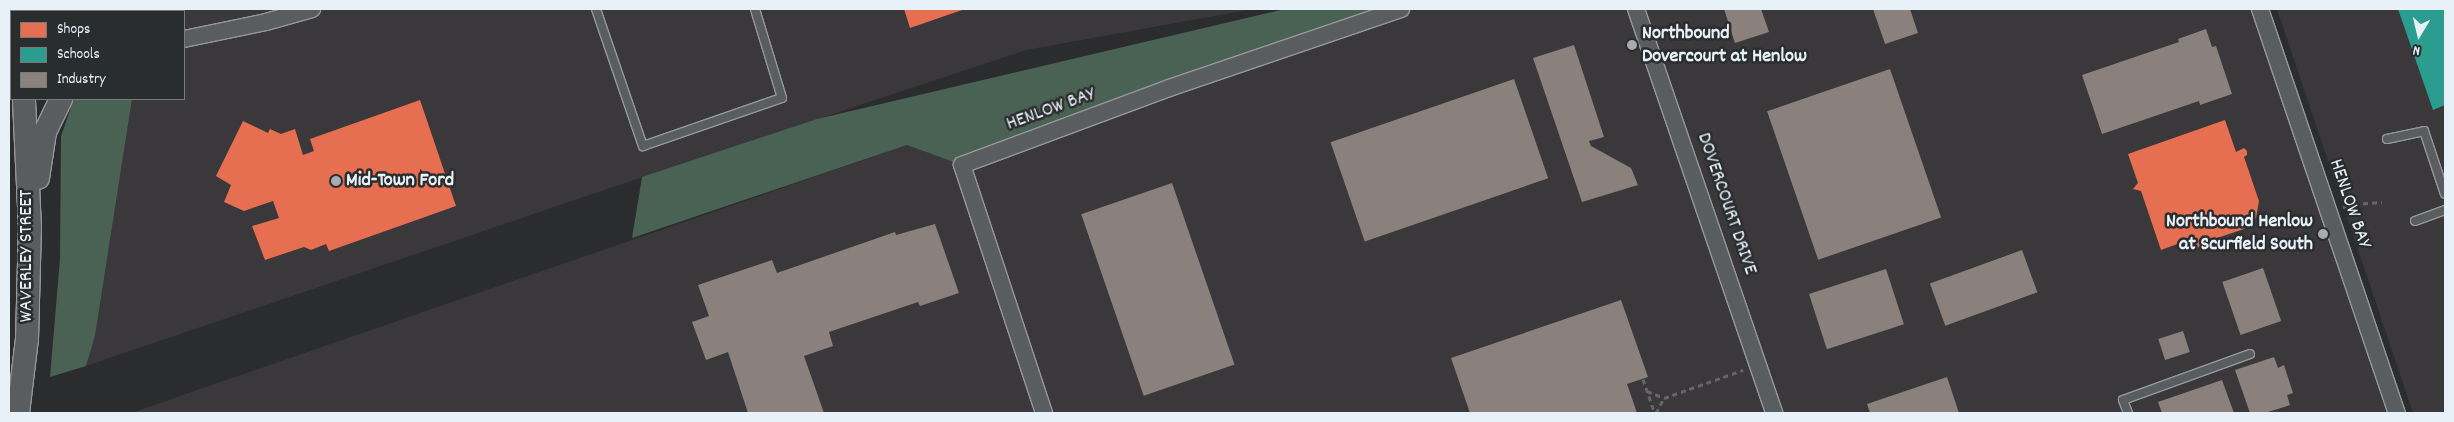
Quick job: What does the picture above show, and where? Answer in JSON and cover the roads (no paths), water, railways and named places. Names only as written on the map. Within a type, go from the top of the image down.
[{"type":"main road","name":"WAVERLEY STREET","points":[[18,413],[27,339],[30,228],[24,100]]},
{"type":"main road","points":[[30,228],[45,132],[61,100]]},
{"type":"street","points":[[185,38],[266,22],[312,9]]},
{"type":"street","name":"HENLOW BAY","points":[[1044,413],[962,165],[1169,88],[1402,9]]},
{"type":"street","name":"DOVERCOURT DRIVE","points":[[1636,9],[1774,413]]},
{"type":"street","name":"HENLOW BAY","points":[[2260,9],[2397,413]]},
{"type":"lane","points":[[596,9],[643,146],[782,98],[755,9]]},
{"type":"lane","points":[[2387,139],[2424,131],[2445,194]]},
{"type":"lane","points":[[2415,222],[2445,210]]},
{"type":"lane","points":[[2128,413],[2123,400],[2250,354]]},
{"type":"place","name":"Northbound Dovercourt at Henlow","points":[[1632,45]]},
{"type":"place","name":"Mid-Town Ford","points":[[336,181]]},
{"type":"place","name":"Northbound Henlow at Scurfield South","points":[[2323,234]]}]
